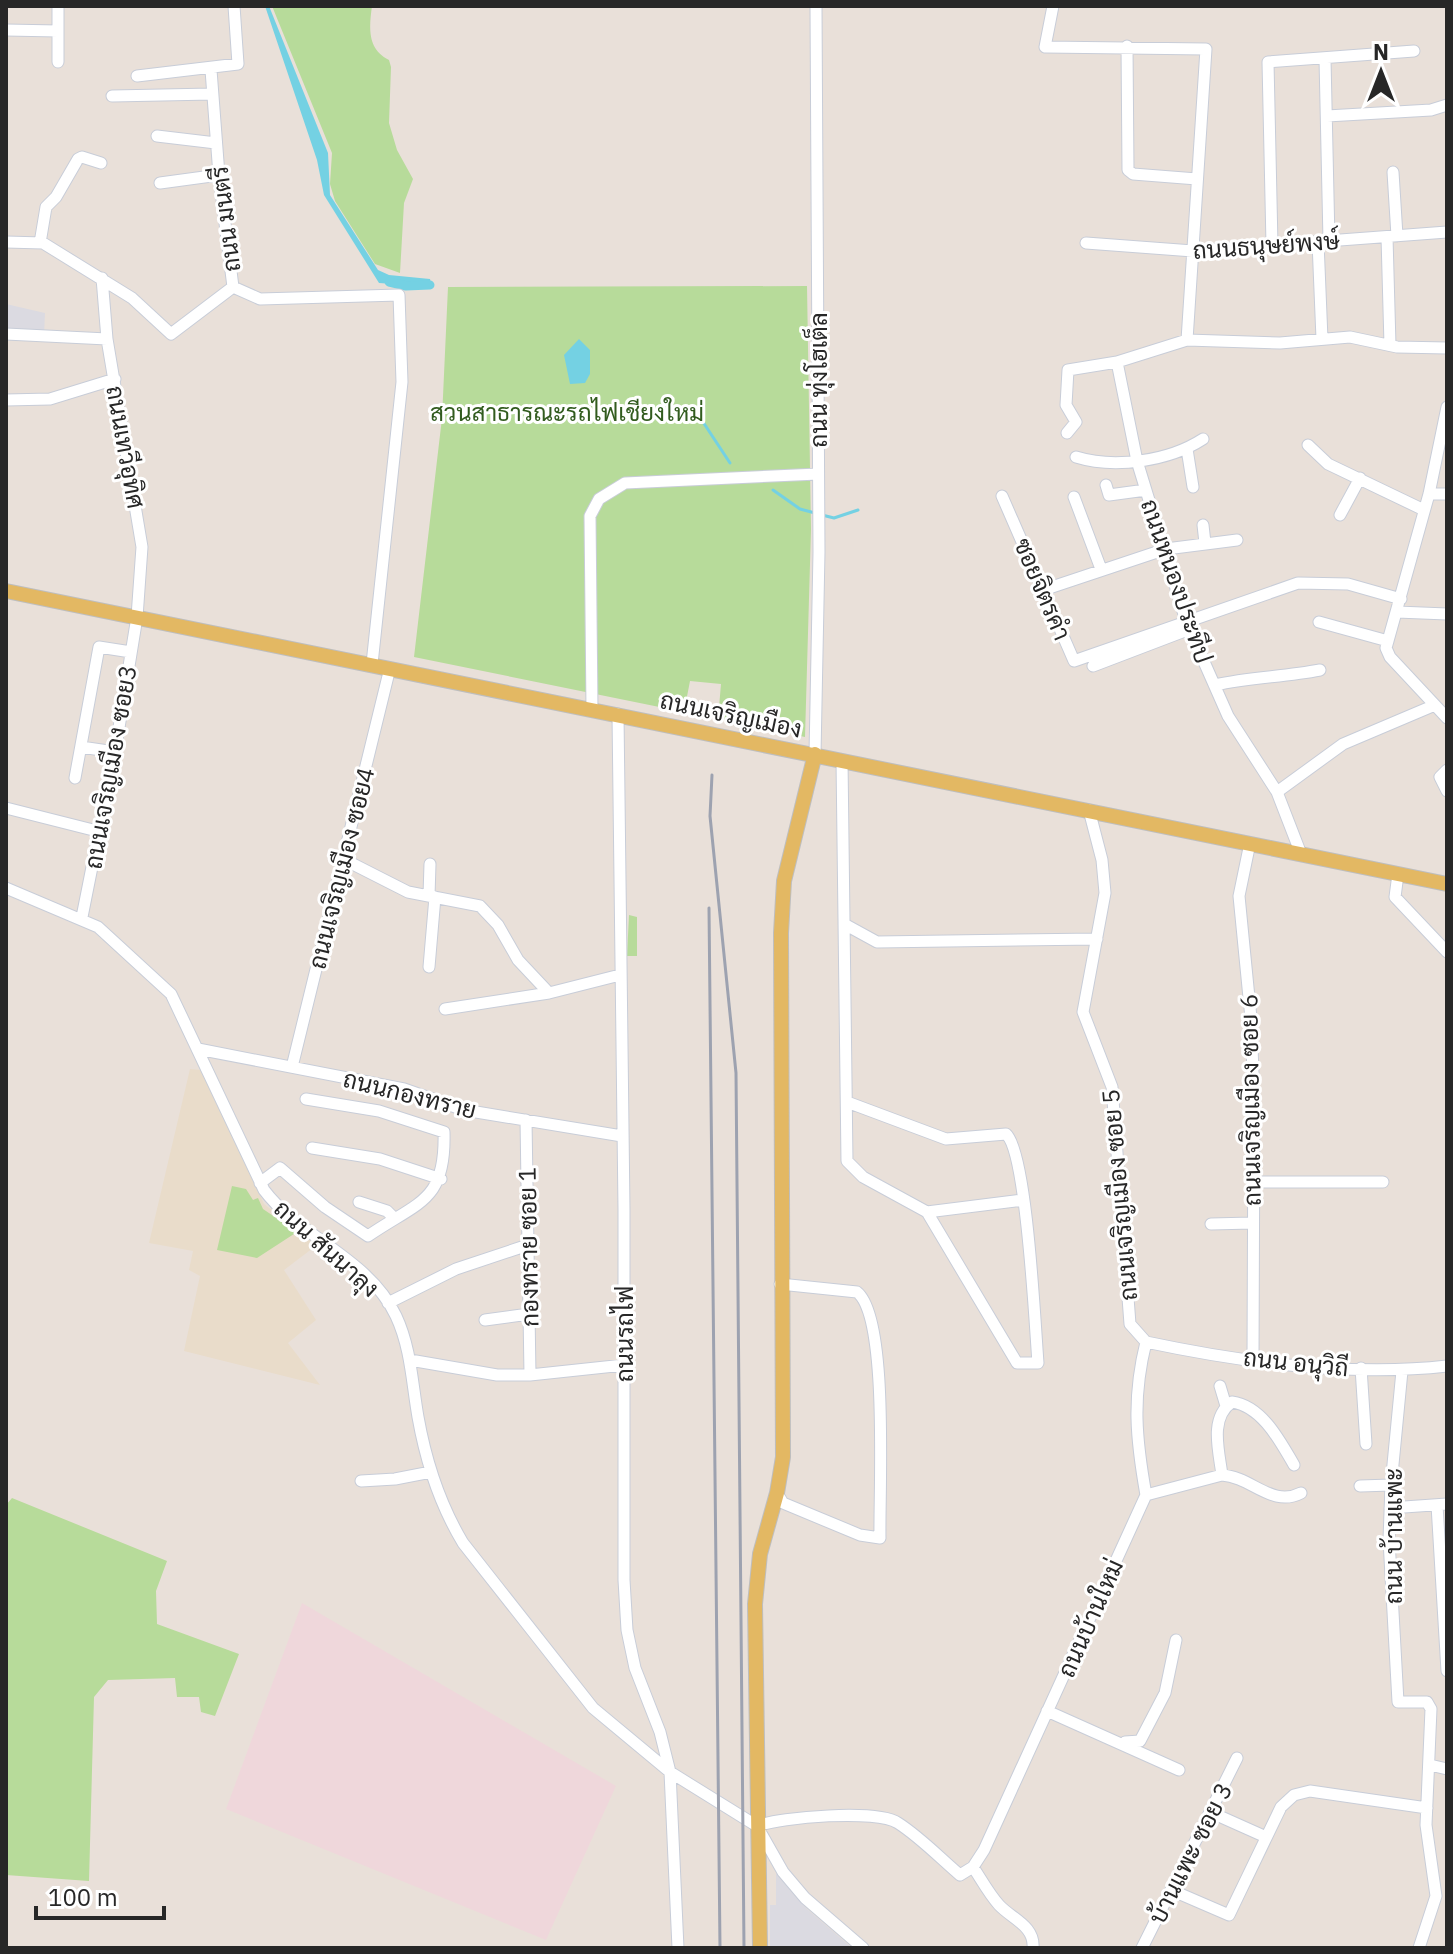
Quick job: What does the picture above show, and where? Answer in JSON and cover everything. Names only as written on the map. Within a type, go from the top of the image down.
[{"type":"main road","name":"ถนนเจริญเมือง","points":[[6,591],[1447,884]]},
{"type":"main road","points":[[795,749],[810,773]]},
{"type":"main road","points":[[760,1948],[755,1604],[760,1554],[777,1493],[783,1439],[781,933],[784,881],[815,754]]},
{"type":"main road","points":[[810,773],[839,759]]},
{"type":"street","points":[[58,6],[58,62]]},
{"type":"street","points":[[137,76],[211,70],[238,64],[234,6]]},
{"type":"street","name":"ถนน ทุ่งโฮเต็ล","points":[[815,754],[819,524],[816,6]]},
{"type":"street","points":[[1053,6],[1045,47],[1206,49],[1187,340]]},
{"type":"street","points":[[6,30],[58,31]]},
{"type":"street","points":[[1127,46],[1128,170],[1133,174],[1197,179]]},
{"type":"street","points":[[1272,245],[1268,62],[1414,51]]},
{"type":"street","points":[[1322,339],[1327,116],[1325,59]]},
{"type":"street","name":"ถนน มนตรี","points":[[6,242],[40,243],[132,298],[171,334],[233,287],[219,175],[211,70]]},
{"type":"street","points":[[112,96],[212,94]]},
{"type":"street","points":[[1327,116],[1431,110],[1447,105]]},
{"type":"street","points":[[157,136],[216,143]]},
{"type":"street","points":[[40,243],[46,207],[56,197],[78,159],[82,157],[101,163]]},
{"type":"street","points":[[1390,345],[1393,172]]},
{"type":"street","points":[[160,183],[219,175]]},
{"type":"street","name":"ถนนธนุษย์พงษ์","points":[[1086,243],[1193,251],[1447,232]]},
{"type":"street","name":"ถนนเทวีอุทิศ","points":[[102,278],[107,339],[142,547],[137,617]]},
{"type":"street","points":[[233,287],[260,299],[399,295],[402,382],[372,664]]},
{"type":"street","points":[[6,334],[107,339]]},
{"type":"street","points":[[1067,433],[1076,422],[1066,405],[1067,371],[1117,362],[1187,340],[1280,343],[1365,338],[1390,345],[1447,348]]},
{"type":"street","name":"ถนนหนองประทีป","points":[[1117,362],[1137,461],[1188,625],[1228,716],[1277,792],[1301,854]]},
{"type":"street","points":[[6,400],[50,399],[115,379]]},
{"type":"street","points":[[1447,407],[1429,494],[1386,648],[1390,657],[1447,718]]},
{"type":"street","points":[[1076,457],[1137,461],[1187,449],[1203,439]]},
{"type":"street","points":[[1308,445],[1328,464],[1424,510]]},
{"type":"street","points":[[1187,449],[1193,487]]},
{"type":"street","points":[[592,709],[590,516],[599,499],[625,483],[818,474]]},
{"type":"street","points":[[1340,515],[1360,478]]},
{"type":"street","points":[[1106,485],[1109,495],[1146,490]]},
{"type":"street","points":[[1429,494],[1447,494]]},
{"type":"street","name":"ซอยจิตรคำ","points":[[1002,496],[1074,661],[1188,625]]},
{"type":"street","points":[[1074,497],[1101,569]]},
{"type":"street","points":[[1203,525],[1205,543]]},
{"type":"street","points":[[1043,590],[1166,549],[1237,540]]},
{"type":"street","points":[[1093,666],[1298,583],[1348,584],[1401,599]]},
{"type":"street","points":[[1397,612],[1447,614]]},
{"type":"street","name":"ถนนเจริญเมือง ซอย3","points":[[82,917],[101,832],[137,617]]},
{"type":"street","points":[[1319,622],[1388,641]]},
{"type":"street","points":[[75,778],[99,647],[131,652]]},
{"type":"street","name":"ถนนเจริญเมือง ซอย4","points":[[292,1067],[390,668]]},
{"type":"street","points":[[1215,685],[1259,675],[1290,676],[1320,670]]},
{"type":"street","points":[[1277,792],[1343,744],[1435,705]]},
{"type":"street","name":"ถนนรถไฟ","points":[[618,714],[627,1630],[635,1668],[660,1732],[670,1772],[678,1948]]},
{"type":"street","points":[[81,747],[115,752]]},
{"type":"street","points":[[839,759],[846,925],[847,1161],[853,1168],[927,1212],[1017,1363],[1038,1363],[1023,1200],[1012,1139],[1006,1134],[946,1139],[847,1102]]},
{"type":"street","points":[[1447,770],[1440,777],[1447,791]]},
{"type":"street","points":[[6,808],[101,832]]},
{"type":"street","name":"ถนนเจริญเมือง ซอย 5","points":[[1089,810],[1104,878],[1104,907],[1083,1012],[1112,1087],[1130,1324],[1146,1342]]},
{"type":"street","name":"ถนนเจริญเมือง ซอย 6","points":[[1250,843],[1239,896],[1252,1045],[1253,1358]]},
{"type":"street","points":[[343,859],[388,883],[432,897],[466,902],[490,914],[518,960],[549,993]]},
{"type":"street","points":[[429,967],[430,864]]},
{"type":"street","points":[[1398,874],[1395,897],[1447,952]]},
{"type":"street","name":"ถนน สันนาลุง","points":[[6,888],[82,917],[111,936],[171,994],[260,1183],[276,1206],[337,1251],[388,1303],[404,1336],[431,1472],[449,1520],[463,1543],[593,1708],[670,1772],[757,1826]]},
{"type":"street","points":[[846,925],[877,942],[1097,939]]},
{"type":"street","points":[[445,1009],[549,993],[620,975]]},
{"type":"street","name":"ถนนกองทราย","points":[[198,1049],[404,1089],[464,1110],[622,1136]]},
{"type":"street","points":[[260,1183],[280,1168],[325,1207],[368,1236],[429,1196],[441,1179],[444,1132],[379,1111],[306,1099]]},
{"type":"street","name":"กองทราย ซอย 1","points":[[526,1120],[530,1375]]},
{"type":"street","points":[[312,1148],[380,1159],[441,1179]]},
{"type":"street","points":[[1253,1182],[1383,1182]]},
{"type":"street","points":[[927,1212],[1023,1200]]},
{"type":"street","points":[[359,1202],[387,1211],[394,1218]]},
{"type":"street","points":[[1211,1224],[1252,1223]]},
{"type":"street","points":[[388,1303],[456,1269],[528,1245]]},
{"type":"street","points":[[777,1493],[783,1503],[860,1535],[880,1538],[877,1339],[866,1299],[857,1292],[780,1284]]},
{"type":"street","points":[[485,1320],[529,1314]]},
{"type":"street","points":[[1146,1342],[1134,1420],[1146,1495],[1222,1475],[1250,1482],[1274,1498],[1289,1499],[1301,1493]]},
{"type":"street","name":"ถนน อนุวิถี","points":[[1146,1342],[1301,1366],[1402,1371],[1447,1366]]},
{"type":"street","points":[[410,1360],[458,1370],[530,1375],[624,1365]]},
{"type":"street","points":[[1361,1368],[1366,1444]]},
{"type":"street","name":"ถนน บ้านแพะ","points":[[1402,1371],[1390,1508],[1398,1702],[1427,1702],[1431,1709],[1430,1765]]},
{"type":"street","points":[[1220,1386],[1226,1406]]},
{"type":"street","points":[[1222,1475],[1217,1426],[1226,1406],[1232,1402],[1244,1403],[1274,1430],[1294,1465]]},
{"type":"street","points":[[361,1481],[431,1472]]},
{"type":"street","points":[[1360,1486],[1391,1485]]},
{"type":"street","name":"ถนนบ้านใหม่","points":[[757,1826],[774,1820],[823,1816],[895,1821],[960,1875],[973,1867],[984,1850],[1146,1495]]},
{"type":"street","points":[[1390,1508],[1442,1505],[1447,1671]]},
{"type":"street","points":[[1122,1743],[1140,1741],[1161,1704],[1176,1640]]},
{"type":"street","points":[[1047,1711],[1179,1770]]},
{"type":"street","name":"บ้านแพะ ซอย 3","points":[[1142,1948],[1237,1758]]},
{"type":"street","points":[[1419,1948],[1436,1896],[1427,1808],[1430,1765],[1447,1769]]},
{"type":"street","points":[[1171,1890],[1229,1915],[1281,1807],[1294,1795],[1310,1791],[1427,1808]]},
{"type":"street","points":[[1210,1812],[1266,1837]]},
{"type":"street","points":[[757,1826],[783,1872],[805,1898],[863,1948]]},
{"type":"street","points":[[973,1867],[998,1904],[1027,1927],[1034,1939],[1033,1948]]},
{"type":"shaded area","points":[[6,304],[45,313],[44,335],[6,331]]},
{"type":"shaded area","points":[[190,1069],[201,1070],[264,1204],[317,1245],[284,1270],[316,1320],[288,1343],[320,1385],[184,1351],[200,1276],[189,1270],[193,1251],[149,1243]]},
{"type":"shaded area","points":[[302,1603],[616,1786],[546,1940],[226,1809]]},
{"type":"shaded area","points":[[776,1873],[807,1909],[852,1948],[770,1948],[770,1905],[776,1905]]},
{"type":"green space","points":[[272,6],[372,6],[370,30],[373,44],[389,60],[391,67],[389,123],[397,150],[413,179],[404,203],[400,273],[375,264],[335,201],[330,184],[332,153]]},
{"type":"green space","name":"สวนสาธารณะรถไฟเชียงใหม่","points":[[807,286],[811,529],[805,737],[718,719],[721,684],[690,681],[684,712],[414,657],[442,418],[448,287]]},
{"type":"green space","points":[[629,915],[637,917],[637,956],[627,956]]},
{"type":"green space","points":[[232,1186],[246,1189],[253,1200],[258,1198],[263,1209],[297,1232],[257,1258],[217,1250]]},
{"type":"green space","points":[[12,1498],[167,1561],[156,1591],[157,1624],[239,1654],[215,1716],[201,1712],[199,1697],[177,1697],[175,1678],[108,1680],[94,1697],[89,1881],[6,1875],[6,1505]]},
{"type":"water","points":[[265,6],[269,6],[328,153],[330,195],[378,270],[389,275],[430,279],[432,287],[379,283],[324,195],[317,160]]},
{"type":"water","points":[[579,339],[590,350],[590,374],[585,383],[570,384],[564,355]]},
{"type":"waterway","points":[[389,282],[406,286],[430,285]]},
{"type":"waterway","points":[[703,422],[730,463]]},
{"type":"waterway","points":[[773,490],[800,509],[815,513]]},
{"type":"waterway","points":[[822,515],[834,518],[858,510]]},
{"type":"railway","points":[[712,775],[710,816],[736,1073],[744,1948]]},
{"type":"railway","points":[[709,908],[720,1948]]}]
